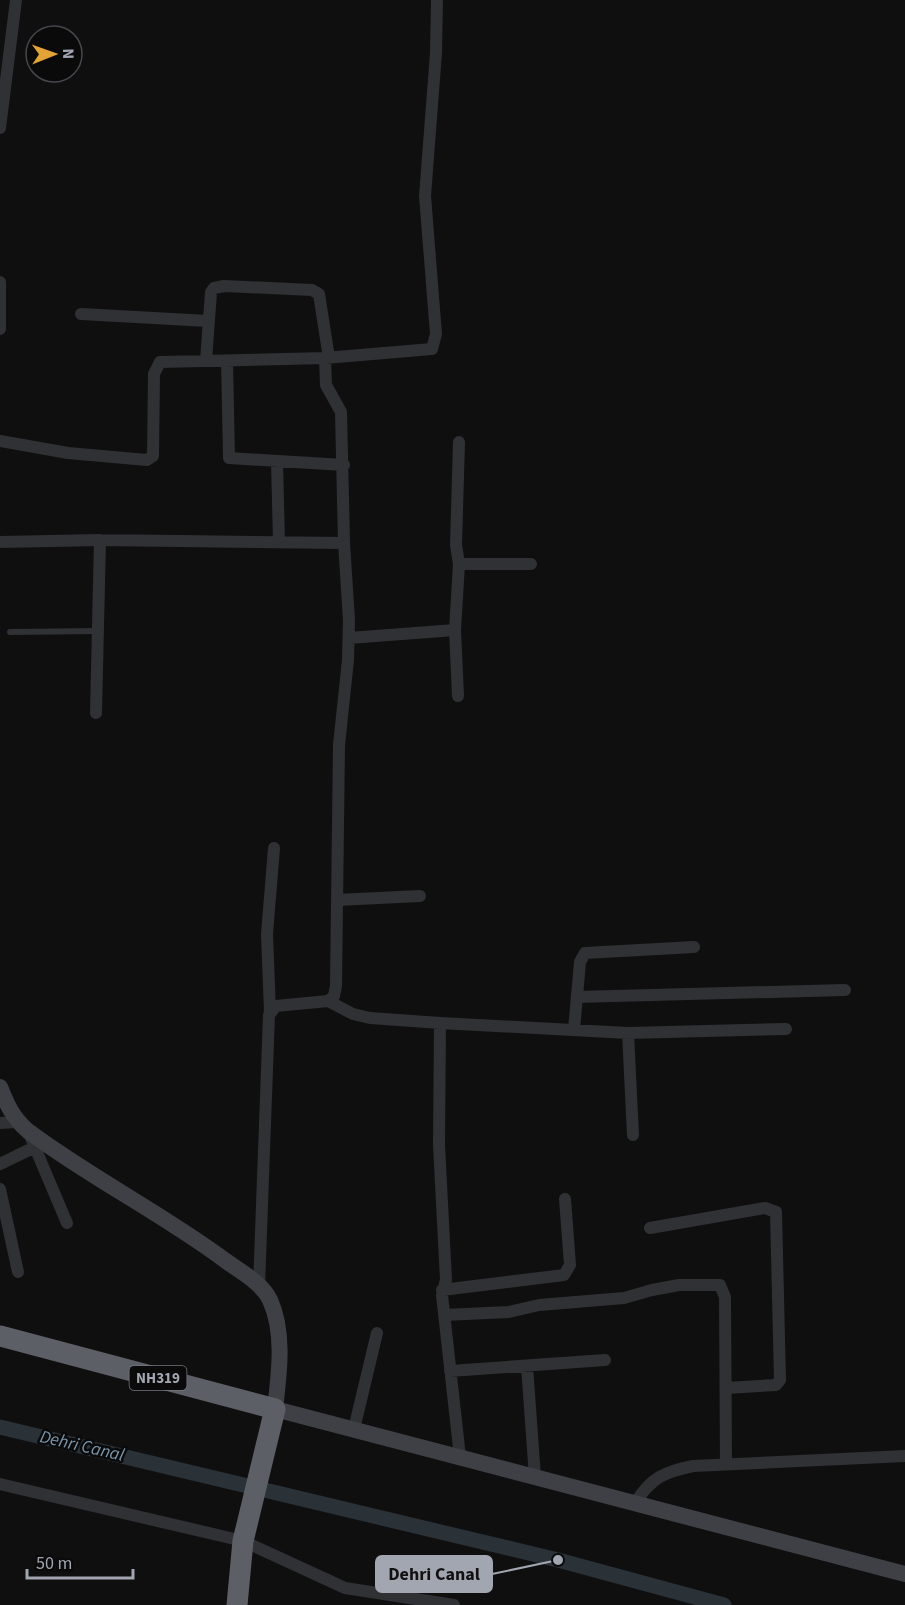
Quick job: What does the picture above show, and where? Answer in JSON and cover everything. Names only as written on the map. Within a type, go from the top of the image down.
[{"type":"highway","name":"NH319","points":[[0,1336],[275,1409]]},
{"type":"highway","points":[[237,1605],[243,1541],[267,1451],[275,1409]]},
{"type":"street","points":[[0,128],[16,0]]},
{"type":"street","points":[[0,441],[68,453],[150,460],[153,456],[156,365],[162,362],[327,358],[432,349],[436,341],[425,196],[436,53],[437,0]]},
{"type":"street","points":[[0,282],[0,329]]},
{"type":"street","points":[[206,362],[211,292],[218,286],[316,291],[321,297],[327,358],[325,381],[341,412],[349,638],[339,745],[336,986],[334,996],[328,1001]]},
{"type":"street","points":[[81,314],[208,321]]},
{"type":"street","points":[[227,361],[227,457],[344,465]]},
{"type":"street","points":[[458,696],[455,630],[459,564],[456,545],[459,442]]},
{"type":"street","points":[[277,461],[279,542]]},
{"type":"street","points":[[0,542],[99,540],[344,543]]},
{"type":"street","points":[[96,713],[99,540]]},
{"type":"street","points":[[459,564],[531,564]]},
{"type":"street","points":[[349,638],[455,630]]},
{"type":"street","points":[[259,1287],[270,1012],[267,934],[274,848]]},
{"type":"street","points":[[337,900],[420,896]]},
{"type":"street","points":[[574,1030],[580,962],[585,953],[694,947]]},
{"type":"street","points":[[577,997],[845,990]]},
{"type":"street","points":[[270,1012],[281,1005],[328,1001],[353,1014],[370,1018],[440,1023],[628,1033],[786,1029]]},
{"type":"street","points":[[440,1023],[439,1145],[446,1276],[442,1290],[460,1457]]},
{"type":"street","points":[[628,1033],[633,1135]]},
{"type":"street","points":[[0,1087],[35,1147],[67,1223]]},
{"type":"street","points":[[0,1123],[23,1126],[209,1248],[259,1287],[269,1299],[278,1340],[279,1368],[275,1409],[905,1574]]},
{"type":"street","points":[[0,1164],[35,1147]]},
{"type":"street","points":[[0,1189],[18,1272]]},
{"type":"street","points":[[442,1290],[564,1275],[570,1265],[565,1199]]},
{"type":"street","points":[[650,1228],[765,1208],[776,1212],[780,1380],[776,1385],[726,1388]]},
{"type":"street","points":[[444,1315],[509,1312],[533,1306],[624,1298],[679,1285],[717,1284],[722,1287],[725,1297],[726,1464]]},
{"type":"street","points":[[354,1429],[377,1333]]},
{"type":"street","points":[[450,1371],[605,1360]]},
{"type":"street","points":[[527,1366],[535,1476]]},
{"type":"street","points":[[635,1503],[646,1485],[660,1475],[693,1466],[905,1456]]},
{"type":"street","points":[[0,1484],[243,1541],[345,1588],[454,1605]]},
{"type":"lane","points":[[10,633],[98,631]]},
{"type":"waterway","name":"Dehri Canal","points":[[0,1427],[558,1560],[724,1605]]},
{"type":"place","name":"Dehri Canal","points":[[558,1560]]}]
